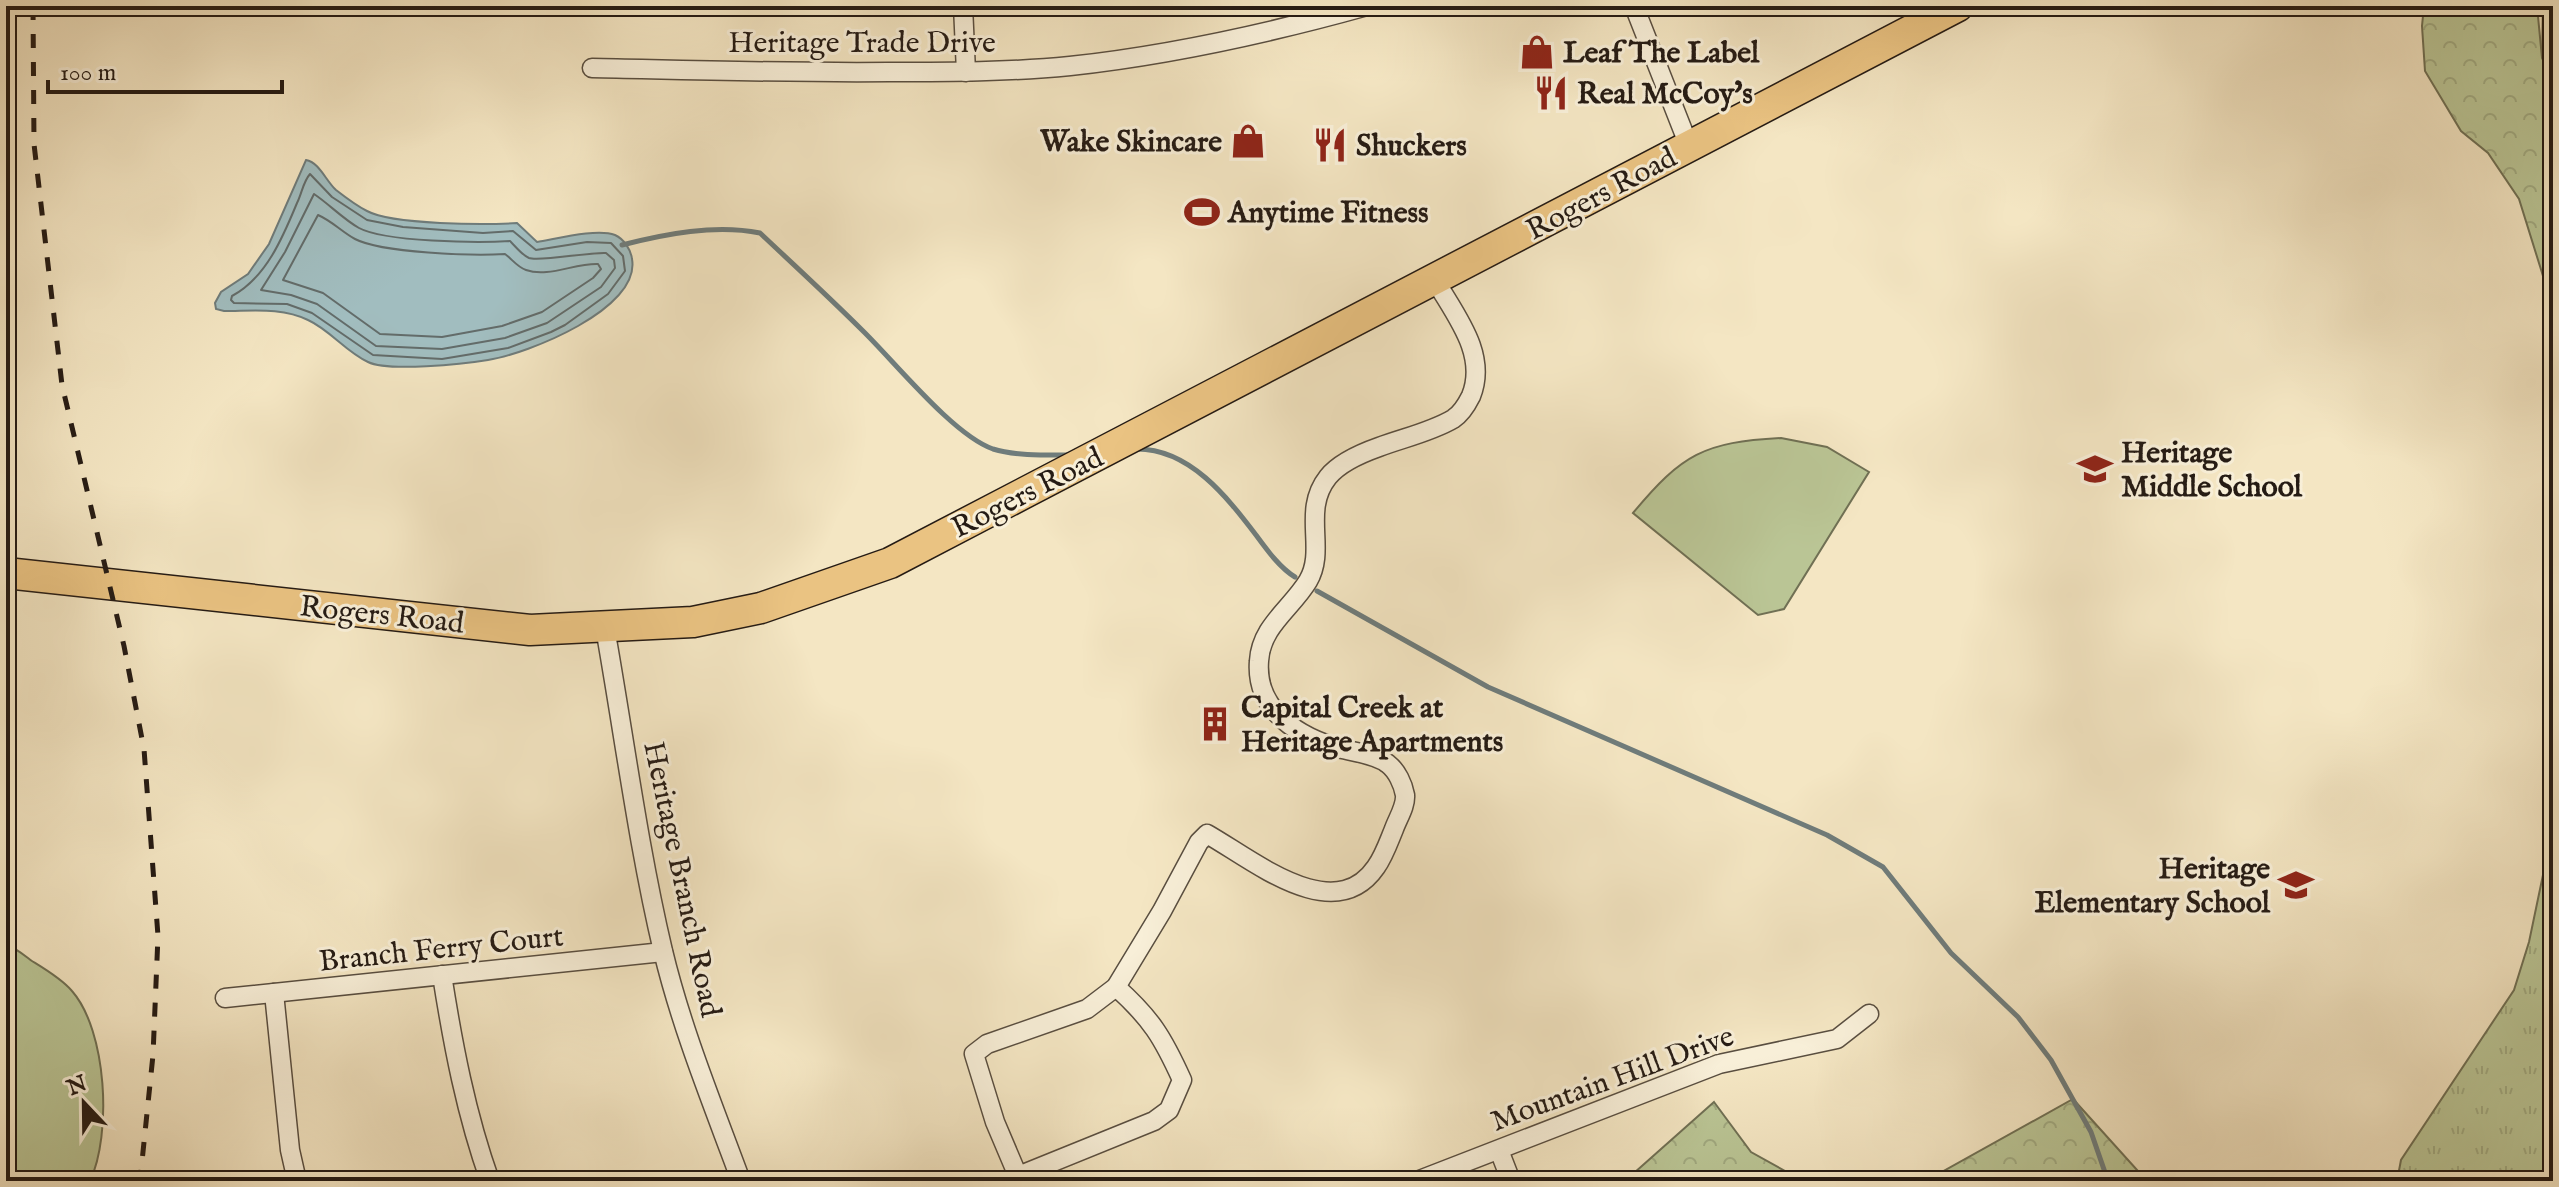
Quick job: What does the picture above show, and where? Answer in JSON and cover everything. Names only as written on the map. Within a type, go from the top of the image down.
[{"type":"main road","name":"Rogers Road","points":[[6,573],[530,630],[693,622],[761,608],[890,563],[1958,6]]},
{"type":"street","points":[[963,6],[966,72]]},
{"type":"street","name":"Heritage Trade Drive","points":[[592,68],[966,72],[1069,66],[1233,40],[1367,6]]},
{"type":"street","points":[[1634,6],[1689,146]]},
{"type":"street","points":[[1116,987],[1144,1012],[1164,1042],[1182,1080],[1169,1110],[1141,1126],[1015,1179],[974,1054],[987,1044],[1087,1009],[1116,987],[1199,842],[1207,834],[1297,886],[1327,893],[1362,884],[1378,866],[1404,805],[1405,794],[1397,773],[1386,761],[1320,743],[1299,732],[1270,708],[1261,686],[1259,662],[1264,636],[1310,579],[1315,562],[1313,519],[1317,494],[1329,474],[1368,451],[1455,418],[1468,403],[1477,382],[1477,362],[1468,337],[1435,280]]},
{"type":"street","name":"Heritage Branch Road","points":[[605,628],[663,952],[686,1033],[741,1181]]},
{"type":"street","name":"Branch Ferry Court","points":[[225,998],[663,952]]},
{"type":"street","points":[[442,975],[453,1045],[490,1181]]},
{"type":"street","points":[[274,993],[290,1150],[297,1181]]},
{"type":"street","name":"Mountain Hill Drive","points":[[1417,1181],[1719,1064],[1837,1039],[1869,1014]]},
{"type":"street","points":[[1499,1150],[1511,1181]]},
{"type":"green space","points":[[2424,6],[2537,6],[2542,58],[2553,80],[2553,308],[2519,199],[2488,153],[2461,131],[2425,71]]},
{"type":"green space","points":[[2543,6],[2553,6],[2553,70],[2542,55]]},
{"type":"green space","points":[[1781,438],[1827,447],[1869,472],[1784,609],[1758,615],[1633,513],[1666,477],[1696,455],[1732,443]]},
{"type":"green space","points":[[2553,827],[2553,1181],[2397,1181],[2401,1160],[2514,990],[2529,942]]},
{"type":"green space","points":[[6,945],[68,987],[84,1009],[93,1031],[99,1056],[103,1111],[97,1161],[90,1181],[6,1181]]},
{"type":"green space","points":[[2073,1099],[2147,1181],[1904,1181],[1938,1174]]},
{"type":"green space","points":[[1714,1102],[1751,1152],[1803,1181],[1625,1181]]},
{"type":"water","points":[[306,160],[315,164],[343,196],[380,216],[440,223],[517,223],[537,242],[587,233],[615,235],[630,252],[630,277],[619,295],[601,311],[553,339],[506,356],[445,365],[378,365],[360,358],[324,329],[298,316],[277,311],[216,309],[215,303],[221,292],[248,274],[269,244]]},
{"type":"waterway","points":[[622,245],[708,230],[760,233],[960,429],[993,449],[1032,455],[1072,455]]},
{"type":"waterway","points":[[1137,449],[1174,457],[1206,478],[1233,506],[1274,558],[1295,577]]},
{"type":"waterway","points":[[1317,591],[1488,687],[1827,835],[1883,867],[1951,953],[2018,1017],[2051,1060],[2091,1132],[2108,1181]]},
{"type":"railway","points":[[33,6],[34,144],[62,385],[124,646],[144,749],[158,936],[153,1055],[140,1181]]},
{"type":"place","name":"Leaf The Label","points":[[1537,52]]},
{"type":"place","name":"Real McCoy's","points":[[1551,93]]},
{"type":"place","name":"Wake Skincare","points":[[1248,141]]},
{"type":"place","name":"Shuckers","points":[[1330,145]]},
{"type":"place","name":"Anytime Fitness","points":[[1202,212]]},
{"type":"place","name":"Heritage Middle School","points":[[2095,469]]},
{"type":"place","name":"Capital Creek at Heritage Apartments","points":[[1215,724]]},
{"type":"place","name":"Heritage Elementary School","points":[[2296,885]]}]
